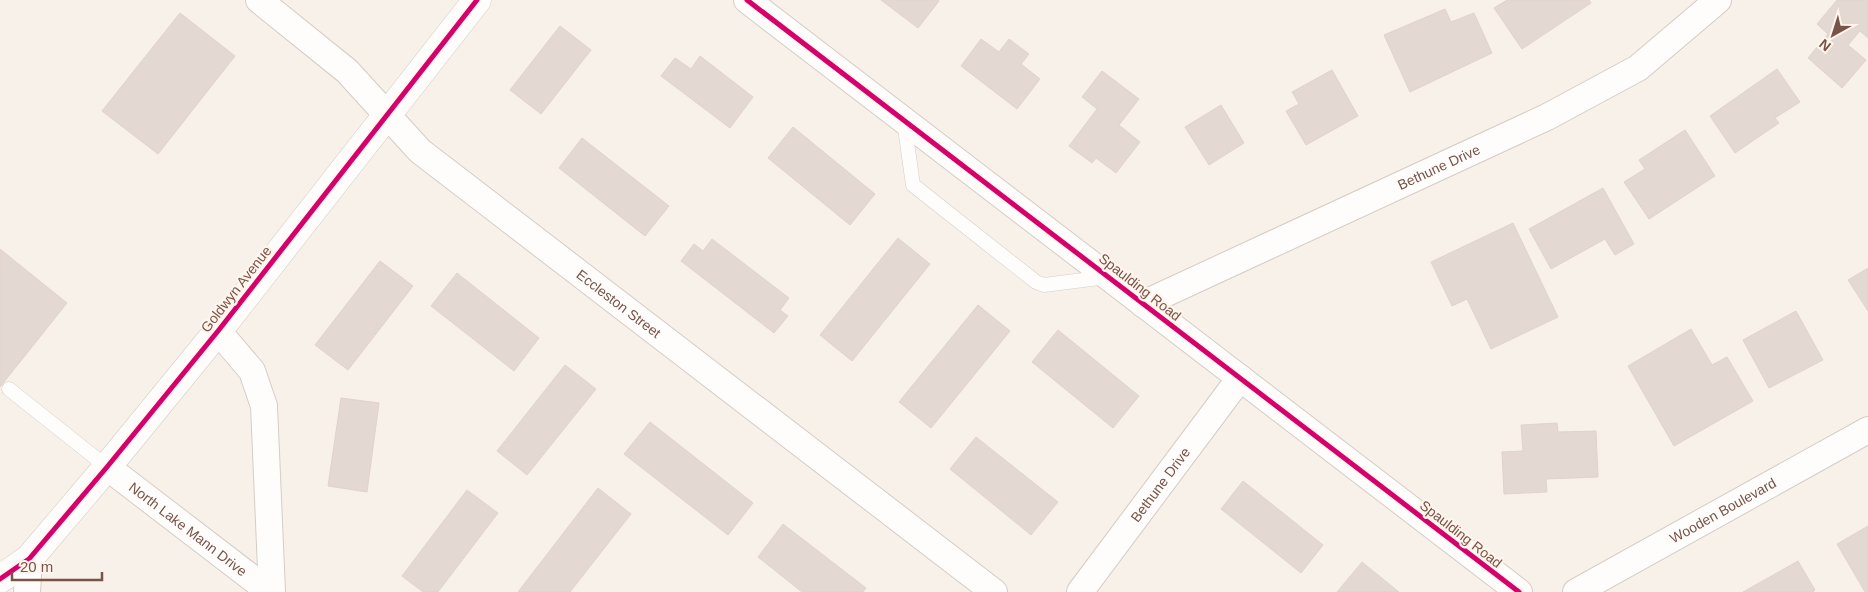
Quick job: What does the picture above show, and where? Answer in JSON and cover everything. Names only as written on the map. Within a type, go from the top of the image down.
[{"type":"street","name":"Eccleston Street","points":[[259,0],[347,71],[420,151],[977,587]]},
{"type":"street","name":"Goldwyn Avenue","points":[[0,579],[29,560],[108,467],[218,332],[386,114],[477,0]]},
{"type":"street","name":"Spaulding Road","points":[[747,0],[1519,592]]},
{"type":"street","name":"Bethune Drive","points":[[1143,304],[1547,118],[1638,68],[1718,0]]},
{"type":"street","points":[[218,332],[252,370],[264,406],[261,588]]},
{"type":"street","name":"Bethune Drive","points":[[1080,592],[1240,378]]},
{"type":"street","name":"Wooden Boulevard","points":[[1576,592],[1868,430]]},
{"type":"street","name":"North Lake Mann Drive","points":[[108,467],[261,588]]},
{"type":"street","points":[[27,592],[29,560]]},
{"type":"lane","points":[[904,120],[913,185],[1036,282],[1044,285],[1109,277]]},
{"type":"lane","points":[[8,389],[108,467]]},
{"type":"building","points":[[881,0],[937,0],[939,1],[918,28]]},
{"type":"building","points":[[1507,0],[1589,0],[1591,3],[1522,49],[1494,8]]},
{"type":"building","points":[[1837,0],[1868,0],[1868,38],[1860,31],[1848,45],[1866,60],[1842,88],[1808,58],[1828,34],[1817,24]]},
{"type":"building","points":[[1445,9],[1451,22],[1474,13],[1492,53],[1410,92],[1384,35]]},
{"type":"building","points":[[180,13],[235,56],[158,154],[102,111]]},
{"type":"building","points":[[560,26],[591,50],[541,114],[510,90]]},
{"type":"building","points":[[981,39],[999,52],[1009,39],[1029,54],[1021,64],[1040,79],[1017,109],[961,66]]},
{"type":"building","points":[[700,56],[753,97],[730,128],[661,76],[675,58],[691,69]]},
{"type":"building","points":[[1777,69],[1800,102],[1775,118],[1779,123],[1735,153],[1710,116]]},
{"type":"building","points":[[1332,70],[1358,116],[1306,145],[1286,111],[1299,104],[1292,92]]},
{"type":"building","points":[[1102,71],[1139,99],[1119,125],[1140,142],[1116,173],[1096,158],[1092,163],[1069,146],[1097,109],[1082,97]]},
{"type":"building","points":[[1221,105],[1244,143],[1209,165],[1185,127]]},
{"type":"building","points":[[793,127],[875,194],[850,225],[768,158]]},
{"type":"building","points":[[1685,130],[1715,176],[1649,219],[1624,182],[1645,169],[1639,160]]},
{"type":"building","points":[[582,138],[669,206],[645,236],[559,168]]},
{"type":"building","points":[[1603,188],[1634,244],[1615,255],[1605,239],[1551,269],[1529,229]]},
{"type":"building","points":[[1513,223],[1558,317],[1491,349],[1467,299],[1452,306],[1431,262]]},
{"type":"building","points":[[898,238],[930,264],[852,361],[820,335]]},
{"type":"building","points":[[712,239],[789,298],[780,310],[788,316],[774,333],[681,261],[694,244],[703,251]]},
{"type":"building","points":[[0,249],[67,303],[0,387]]},
{"type":"building","points":[[380,261],[413,286],[348,370],[315,345]]},
{"type":"building","points":[[1868,268],[1868,311],[1848,280]]},
{"type":"building","points":[[457,273],[539,338],[514,371],[431,306]]},
{"type":"building","points":[[978,305],[1010,331],[931,428],[899,402]]},
{"type":"building","points":[[1796,311],[1823,360],[1769,388],[1743,340]]},
{"type":"building","points":[[1691,329],[1712,365],[1727,357],[1753,401],[1674,446],[1628,366]]},
{"type":"building","points":[[1058,330],[1139,396],[1113,428],[1032,362]]},
{"type":"building","points":[[565,365],[596,389],[527,475],[497,451]]},
{"type":"building","points":[[341,398],[379,403],[367,492],[328,486]]},
{"type":"building","points":[[650,422],[753,503],[728,535],[624,454]]},
{"type":"building","points":[[1557,423],[1558,432],[1596,431],[1598,477],[1546,479],[1547,492],[1504,494],[1502,452],[1523,451],[1521,425]]},
{"type":"building","points":[[976,437],[1058,502],[1031,535],[950,469]]},
{"type":"building","points":[[1243,481],[1323,545],[1301,573],[1221,509]]},
{"type":"building","points":[[598,488],[631,514],[570,592],[518,592]]},
{"type":"building","points":[[467,490],[498,513],[438,592],[423,592],[402,576]]},
{"type":"building","points":[[783,524],[866,588],[863,592],[802,592],[758,557]]},
{"type":"building","points":[[1868,526],[1868,592],[1865,592],[1837,544]]},
{"type":"building","points":[[1798,561],[1815,590],[1813,592],[1743,592]]},
{"type":"building","points":[[1362,562],[1399,592],[1337,592]]},
{"type":"cycle path","points":[[0,579],[29,559],[107,467],[218,331],[477,0]]},
{"type":"cycle path","points":[[747,0],[1519,592]]}]
